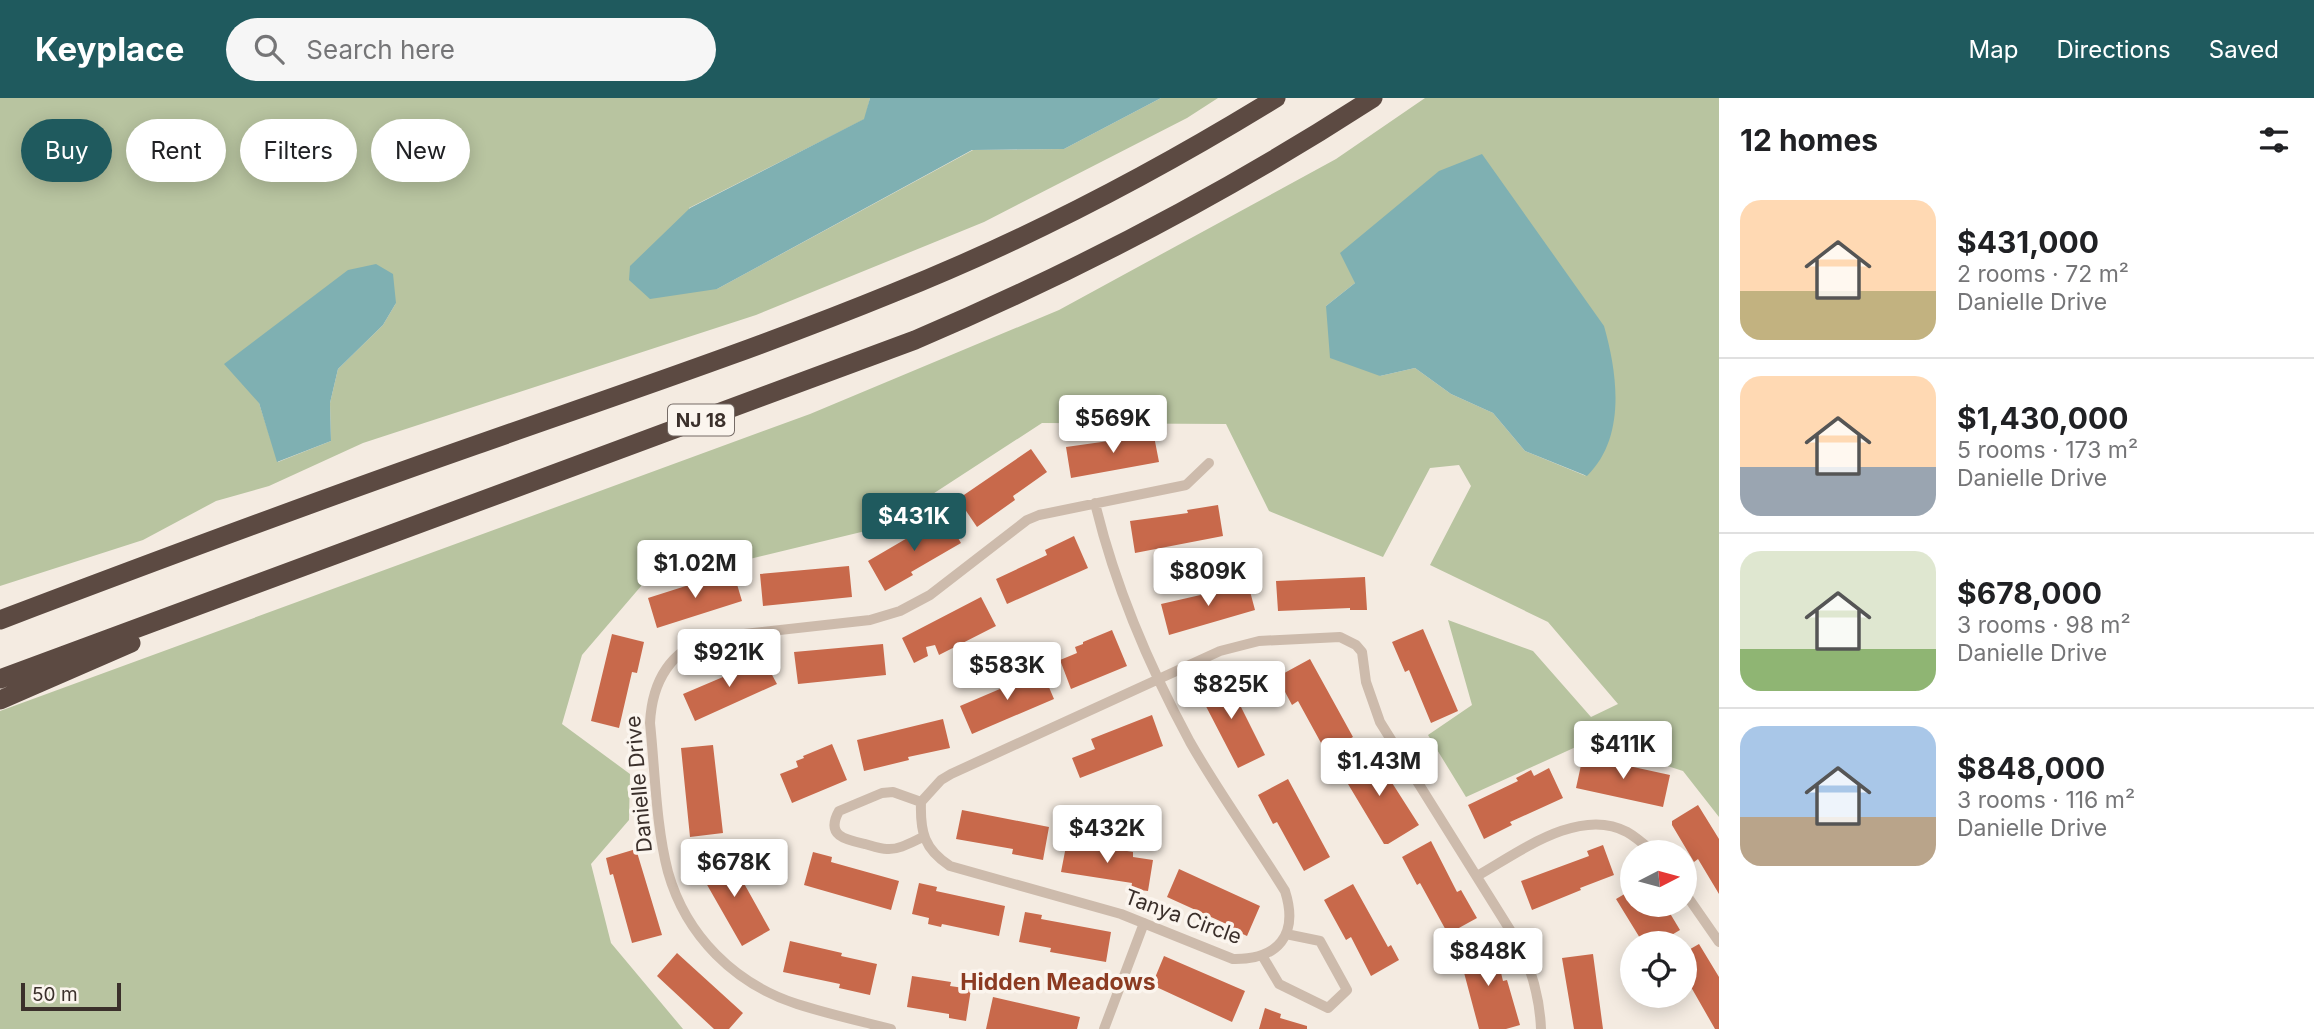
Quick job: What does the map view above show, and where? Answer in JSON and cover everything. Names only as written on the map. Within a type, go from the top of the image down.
[{"type":"highway","name":"NJ 18","points":[[0,620],[473,446],[651,385],[894,293],[976,258],[1103,197],[1276,98]]},
{"type":"highway","name":"NJ 18","points":[[0,679],[830,373],[982,311],[1095,258],[1188,209],[1373,98]]},
{"type":"highway","points":[[0,700],[294,571]]},
{"type":"highway","points":[[0,609],[57,598]]},
{"type":"street","name":"Danielle Drive","points":[[889,1029],[797,1004],[761,989],[725,964],[695,929],[675,893],[663,848],[650,723],[656,685],[665,669],[677,655],[708,638],[870,620],[900,611],[930,595],[1027,520],[1039,515],[1186,485],[1209,463]]},
{"type":"street","points":[[1095,503],[1116,579],[1159,679],[1191,743],[1284,891],[1290,911],[1286,934],[1320,941],[1346,989],[1328,1008],[1279,984],[1263,957]]},
{"type":"street","points":[[921,802],[892,792],[882,793],[839,811],[836,831],[843,839],[887,849],[898,848],[923,837],[921,802],[941,780],[951,774],[1220,651],[1259,641],[1298,637],[1340,637],[1349,640],[1362,652],[1366,682],[1380,722],[1515,938],[1528,964],[1539,1005],[1541,1029]]},
{"type":"street","points":[[1477,876],[1554,833],[1584,825],[1598,824],[1621,829],[1638,840]]},
{"type":"street","name":"Tanya Circle","points":[[923,837],[935,855],[950,866],[1121,914],[1218,955],[1234,959],[1263,957],[1280,944],[1286,934]]},
{"type":"street","points":[[1698,912],[1719,942]]},
{"type":"street","points":[[1104,1029],[1144,923]]},
{"type":"green space","points":[[0,98],[870,98],[865,119],[689,208],[717,289],[973,150],[1064,149],[1161,98],[1218,98],[1187,118],[984,222],[756,315],[363,443],[269,486],[216,501],[143,540],[0,586]],"holes":[[[396,303],[383,325],[338,369],[330,403],[331,441],[278,462],[259,403]]]},
{"type":"green space","points":[[1425,98],[1719,98],[1719,817],[1683,771],[1589,741],[1466,797],[1428,735],[1472,705],[1448,620],[1533,651],[1591,717],[1618,704],[1548,622],[1430,565],[1471,486],[1459,465],[1430,468],[1383,557],[1269,511],[1226,424],[1042,423],[882,527],[642,585],[582,655],[562,724],[630,774],[629,820],[591,864],[611,943],[683,1029],[0,1029],[0,711],[810,414],[1059,310],[1336,159]],"holes":[[[1355,283],[1586,476],[1525,451],[1493,413],[1451,394],[1415,368],[1380,376],[1326,306]]]},
{"type":"water","points":[[870,98],[1161,98],[1064,149],[972,150],[717,289],[650,299],[629,280],[630,266],[690,208],[864,119]]},
{"type":"water","points":[[1482,154],[1604,326],[1615,385],[1613,425],[1600,461],[1587,476],[1525,451],[1493,413],[1451,394],[1415,368],[1380,376],[1330,358],[1326,306],[1355,283],[1340,253],[1439,171]]},
{"type":"water","points":[[376,264],[393,274],[396,303],[383,325],[338,369],[330,403],[331,441],[277,462],[259,403],[224,364],[348,270]]},
{"type":"building","points":[[1153,431],[1159,462],[1071,478],[1066,447],[1123,439],[1123,436]]},
{"type":"building","points":[[1031,449],[1047,472],[1013,496],[1015,500],[977,527],[958,499]]},
{"type":"building","points":[[1218,505],[1223,536],[1135,553],[1130,521],[1188,513],[1187,510]]},
{"type":"building","points":[[945,516],[961,543],[911,572],[913,575],[885,591],[868,561]]},
{"type":"building","points":[[1074,536],[1088,568],[1007,604],[996,579],[1047,555],[1045,550]]},
{"type":"building","points":[[849,566],[852,597],[763,606],[760,574]]},
{"type":"building","points":[[733,571],[742,601],[657,628],[648,598]]},
{"type":"building","points":[[1365,577],[1367,610],[1350,608],[1278,611],[1276,581]]},
{"type":"building","points":[[1247,580],[1255,610],[1169,635],[1161,604],[1218,591],[1217,588]]},
{"type":"building","points":[[981,597],[996,626],[939,655],[935,645],[926,647],[928,656],[914,663],[902,638]]},
{"type":"building","points":[[1423,629],[1458,711],[1431,723],[1409,670],[1405,672],[1392,642]]},
{"type":"building","points":[[1112,630],[1127,666],[1071,689],[1060,660],[1077,653],[1075,647],[1083,642]]},
{"type":"building","points":[[612,634],[644,642],[637,673],[632,672],[619,728],[591,721]]},
{"type":"building","points":[[883,644],[886,675],[798,684],[794,652]]},
{"type":"building","points":[[758,656],[763,674],[771,673],[777,684],[695,721],[683,694],[723,677],[722,675]]},
{"type":"building","points":[[1310,659],[1353,737],[1326,752],[1298,701],[1292,705],[1277,677]]},
{"type":"building","points":[[1042,671],[1054,699],[972,734],[960,706]]},
{"type":"building","points":[[1225,675],[1265,755],[1238,768],[1197,689]]},
{"type":"building","points":[[1152,715],[1163,746],[1080,778],[1072,758],[1095,749],[1091,739]]},
{"type":"building","points":[[943,719],[950,748],[908,757],[909,760],[864,771],[857,740]]},
{"type":"building","points":[[832,744],[847,780],[792,803],[780,774],[798,767],[796,761],[804,758],[803,756]]},
{"type":"building","points":[[713,745],[723,833],[690,837],[681,748]]},
{"type":"building","points":[[1371,750],[1419,825],[1388,844],[1384,844],[1339,769]]},
{"type":"building","points":[[1583,756],[1670,775],[1663,807],[1576,788]]},
{"type":"building","points":[[1549,768],[1563,798],[1510,822],[1512,825],[1484,839],[1468,805],[1518,781],[1516,778],[1531,770],[1534,776]]},
{"type":"building","points":[[1288,779],[1330,857],[1304,871],[1277,822],[1273,824],[1258,795]]},
{"type":"building","points":[[1698,805],[1719,839],[1719,894],[1698,859],[1698,840],[1681,840],[1672,821]]},
{"type":"building","points":[[962,810],[1049,827],[1043,860],[1012,854],[1013,849],[956,839]]},
{"type":"building","points":[[1067,841],[1133,852],[1133,857],[1153,860],[1148,891],[1131,889],[1132,883],[1061,872]]},
{"type":"building","points":[[1431,841],[1457,892],[1461,890],[1477,918],[1448,934],[1420,883],[1417,885],[1402,857]]},
{"type":"building","points":[[1603,845],[1614,875],[1532,910],[1521,881],[1589,856],[1587,851]]},
{"type":"building","points":[[636,849],[662,935],[632,943],[606,858]]},
{"type":"building","points":[[813,852],[832,857],[831,862],[899,881],[891,910],[804,885]]},
{"type":"building","points":[[727,853],[770,930],[742,946],[698,869]]},
{"type":"building","points":[[1179,869],[1260,906],[1247,936],[1167,897]]},
{"type":"building","points":[[919,883],[937,887],[936,891],[1005,906],[999,936],[942,924],[941,927],[928,924],[929,918],[912,914]]},
{"type":"building","points":[[1353,884],[1388,947],[1391,945],[1399,960],[1371,976],[1351,937],[1346,940],[1324,900]]},
{"type":"building","points":[[1025,912],[1042,915],[1041,919],[1111,932],[1106,962],[1050,952],[1051,948],[1019,942]]},
{"type":"building","points":[[1627,917],[1672,917],[1680,930],[1678,931],[1636,931]]},
{"type":"building","points":[[1493,940],[1503,981],[1507,980],[1520,1025],[1506,1029],[1479,1029],[1458,950]]},
{"type":"building","points":[[790,941],[877,964],[870,995],[839,988],[840,984],[783,972]]},
{"type":"building","points":[[1699,944],[1719,977],[1719,1029],[1715,1029],[1697,998]]},
{"type":"building","points":[[677,953],[743,1013],[729,1029],[714,1029],[657,976]]},
{"type":"building","points":[[1593,954],[1603,1029],[1574,1029],[1562,958]]},
{"type":"building","points":[[1164,956],[1245,991],[1232,1022],[1152,985]]},
{"type":"building","points":[[912,976],[951,982],[950,986],[971,989],[966,1021],[949,1018],[949,1014],[907,1007]]},
{"type":"building","points":[[993,997],[1080,1017],[1077,1029],[986,1029]]},
{"type":"building","points":[[1265,1008],[1281,1014],[1280,1018],[1307,1026],[1307,1029],[1259,1029]]},
{"type":"district","name":"Hidden Meadows","points":[[1058,982]]}]
